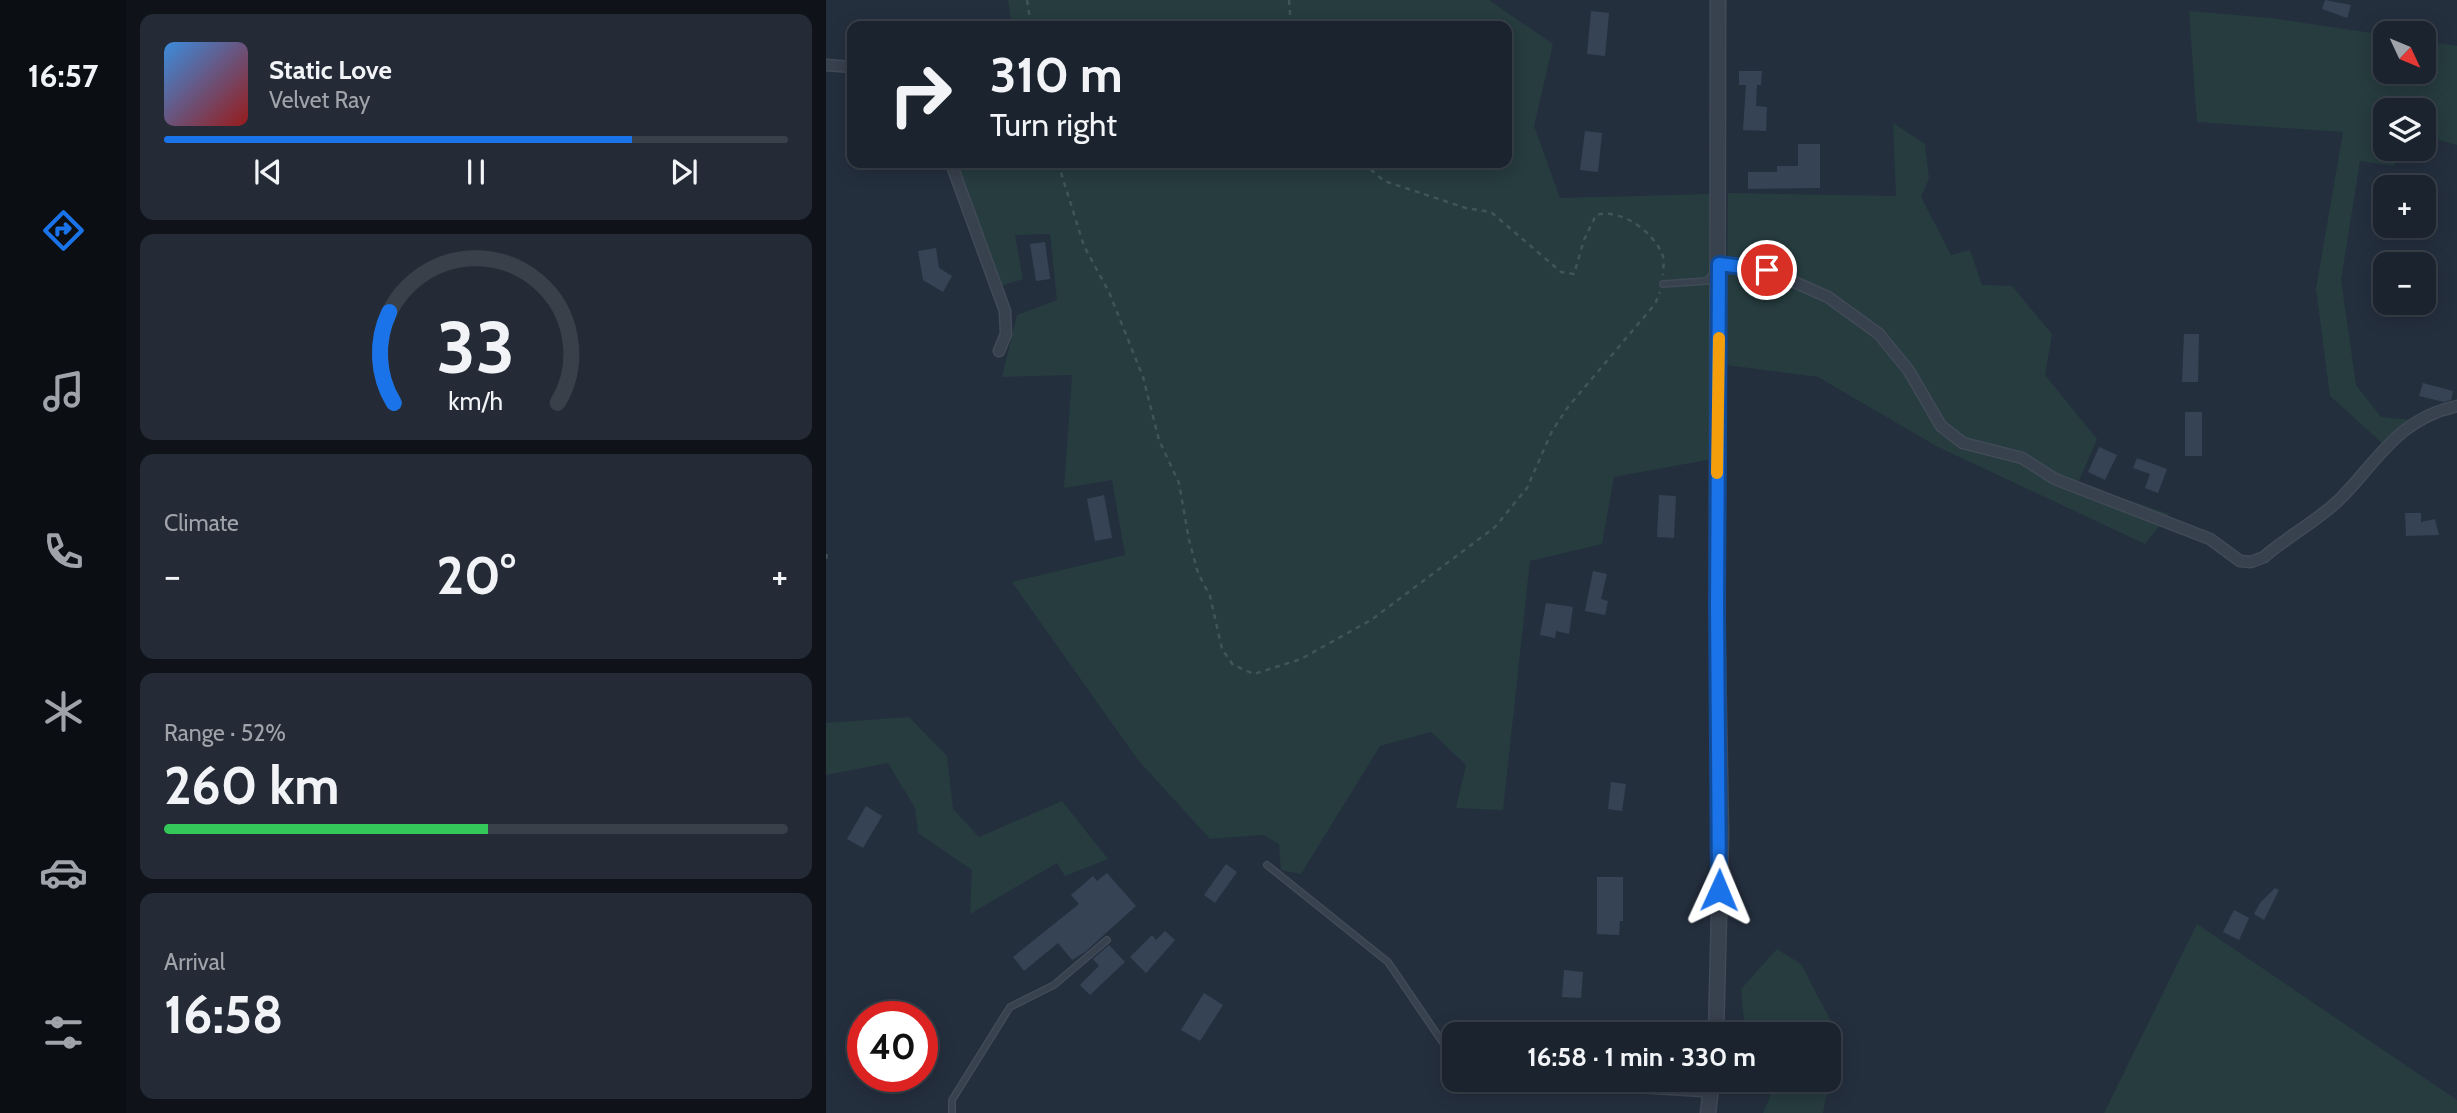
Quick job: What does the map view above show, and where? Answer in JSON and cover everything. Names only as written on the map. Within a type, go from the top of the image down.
[{"type":"street","points":[[1716,1022],[1721,833],[1717,606],[1718,0]]},
{"type":"street","points":[[826,65],[847,67]]},
{"type":"street","points":[[953,168],[1005,311],[1006,334],[999,351]]},
{"type":"street","points":[[1719,264],[1767,270],[1828,297],[1869,327],[1909,370],[1941,426],[1963,443],[2022,458],[2063,482],[2210,538],[2240,562],[2251,562],[2264,557],[2340,500],[2384,446],[2410,426],[2457,406]]},
{"type":"street","points":[[1707,1113],[1710,1092]]},
{"type":"lane","points":[[1662,284],[1707,281],[1719,264]]},
{"type":"lane","points":[[1267,865],[1388,961],[1442,1041]]},
{"type":"lane","points":[[952,1113],[952,1100],[1010,1007],[1054,985],[1107,940]]},
{"type":"path","points":[[1027,0],[1030,21]]},
{"type":"path","points":[[1289,0],[1291,21]]},
{"type":"path","points":[[1060,168],[1084,246],[1108,292],[1143,377],[1159,440],[1179,483],[1189,540],[1198,573],[1210,596],[1222,649],[1233,666],[1254,674],[1301,659],[1371,620],[1494,527],[1527,488],[1552,431],[1568,407],[1655,304],[1662,284],[1663,254],[1636,221],[1605,212],[1596,215],[1574,274],[1561,272],[1491,212],[1466,208],[1384,180],[1369,168]]},
{"type":"path","points":[[826,559],[827,553]]},
{"type":"green space","points":[[1008,0],[1489,0],[1553,44],[1534,126],[1560,198],[1710,194],[1712,459],[1614,477],[1602,544],[1530,561],[1503,810],[1456,808],[1466,765],[1431,732],[1380,746],[1301,874],[1281,870],[1279,844],[1263,835],[1210,839],[1138,760],[1012,582],[1125,555],[1112,480],[1064,488],[1072,375],[1002,377],[1017,315],[1057,300],[1050,234],[1015,235],[1023,279],[1001,286],[960,168],[1512,168],[1512,21],[1011,21]]},
{"type":"green space","points":[[2189,11],[2271,18],[2373,33],[2373,84],[2436,84],[2436,43],[2457,46],[2457,145],[2436,139],[2436,98],[2373,98],[2373,161],[2398,161],[2393,166],[2360,161],[2341,280],[2356,385],[2381,417],[2411,420],[2382,443],[2330,396],[2316,289],[2343,132],[2197,122]]},
{"type":"green space","points":[[1893,123],[1925,144],[1929,178],[1921,197],[1951,255],[1970,250],[1982,285],[2012,286],[2052,334],[2045,375],[2097,439],[2078,483],[2169,514],[2145,544],[1936,446],[1818,377],[1726,365],[1728,193],[1896,196]]},
{"type":"green space","points":[[909,717],[947,756],[953,809],[979,837],[1062,801],[1108,859],[1065,876],[1057,863],[970,914],[972,870],[918,833],[915,808],[888,763],[826,775],[826,723]]},
{"type":"green space","points":[[2197,924],[2457,1100],[2457,1113],[2104,1113]]},
{"type":"green space","points":[[1777,949],[1801,964],[1831,1022],[1744,1022],[1741,989]]},
{"type":"green space","points":[[1772,1092],[1827,1092],[1823,1113],[1763,1113]]},
{"type":"building","points":[[2325,0],[2351,5],[2347,18],[2322,9]]},
{"type":"building","points":[[1591,11],[1609,13],[1605,56],[1587,54]]},
{"type":"building","points":[[1739,71],[1762,71],[1761,85],[1757,85],[1756,106],[1767,107],[1766,131],[1743,130],[1746,85],[1739,85]]},
{"type":"building","points":[[1585,131],[1602,133],[1598,172],[1580,170]]},
{"type":"building","points":[[1798,144],[1820,144],[1820,188],[1748,189],[1748,172],[1777,172],[1777,166],[1798,166]]},
{"type":"building","points":[[1045,242],[1050,279],[1036,281],[1030,244]]},
{"type":"building","points":[[936,248],[939,268],[952,276],[943,292],[923,280],[918,251]]},
{"type":"building","points":[[2184,334],[2199,334],[2198,382],[2182,382]]},
{"type":"building","points":[[2423,383],[2453,391],[2451,400],[2444,402],[2419,396]]},
{"type":"building","points":[[2185,412],[2202,412],[2202,456],[2185,456]]},
{"type":"building","points":[[2099,447],[2117,455],[2105,480],[2088,472]]},
{"type":"building","points":[[2137,458],[2167,469],[2158,493],[2145,488],[2150,474],[2133,468]]},
{"type":"building","points":[[1104,495],[1112,538],[1095,541],[1087,499]]},
{"type":"building","points":[[1659,495],[1676,496],[1674,538],[1657,537]]},
{"type":"building","points":[[2405,513],[2421,513],[2421,522],[2435,519],[2439,535],[2406,536]]},
{"type":"building","points":[[1593,571],[1607,574],[1601,599],[1608,601],[1605,615],[1585,611]]},
{"type":"building","points":[[1546,603],[1573,607],[1569,634],[1556,631],[1555,638],[1540,635]]},
{"type":"building","points":[[1611,782],[1626,784],[1622,811],[1608,809]]},
{"type":"building","points":[[866,806],[882,816],[863,848],[847,839]]},
{"type":"building","points":[[1226,864],[1237,872],[1215,903],[1204,895]]},
{"type":"building","points":[[1107,873],[1136,906],[1085,952],[1072,960],[1058,943],[1024,971],[1013,957],[1079,904],[1071,895],[1093,876],[1097,881]]},
{"type":"building","points":[[1597,877],[1623,877],[1623,921],[1620,921],[1619,935],[1597,934]]},
{"type":"building","points":[[2275,888],[2279,890],[2264,920],[2254,914],[2260,903]]},
{"type":"building","points":[[2234,910],[2249,918],[2239,940],[2223,932]]},
{"type":"building","points":[[1165,931],[1175,940],[1146,973],[1130,957],[1152,935],[1156,940]]},
{"type":"building","points":[[1109,945],[1125,962],[1090,995],[1080,985],[1099,966],[1093,959]]},
{"type":"building","points":[[1564,970],[1583,972],[1581,998],[1562,997]]},
{"type":"building","points":[[1204,993],[1223,1005],[1200,1041],[1181,1030]]},
{"type":"slow traffic","points":[[1717,473],[1719,338]]},
{"type":"route","points":[[1719,890],[1719,264],[1767,270]]}]
